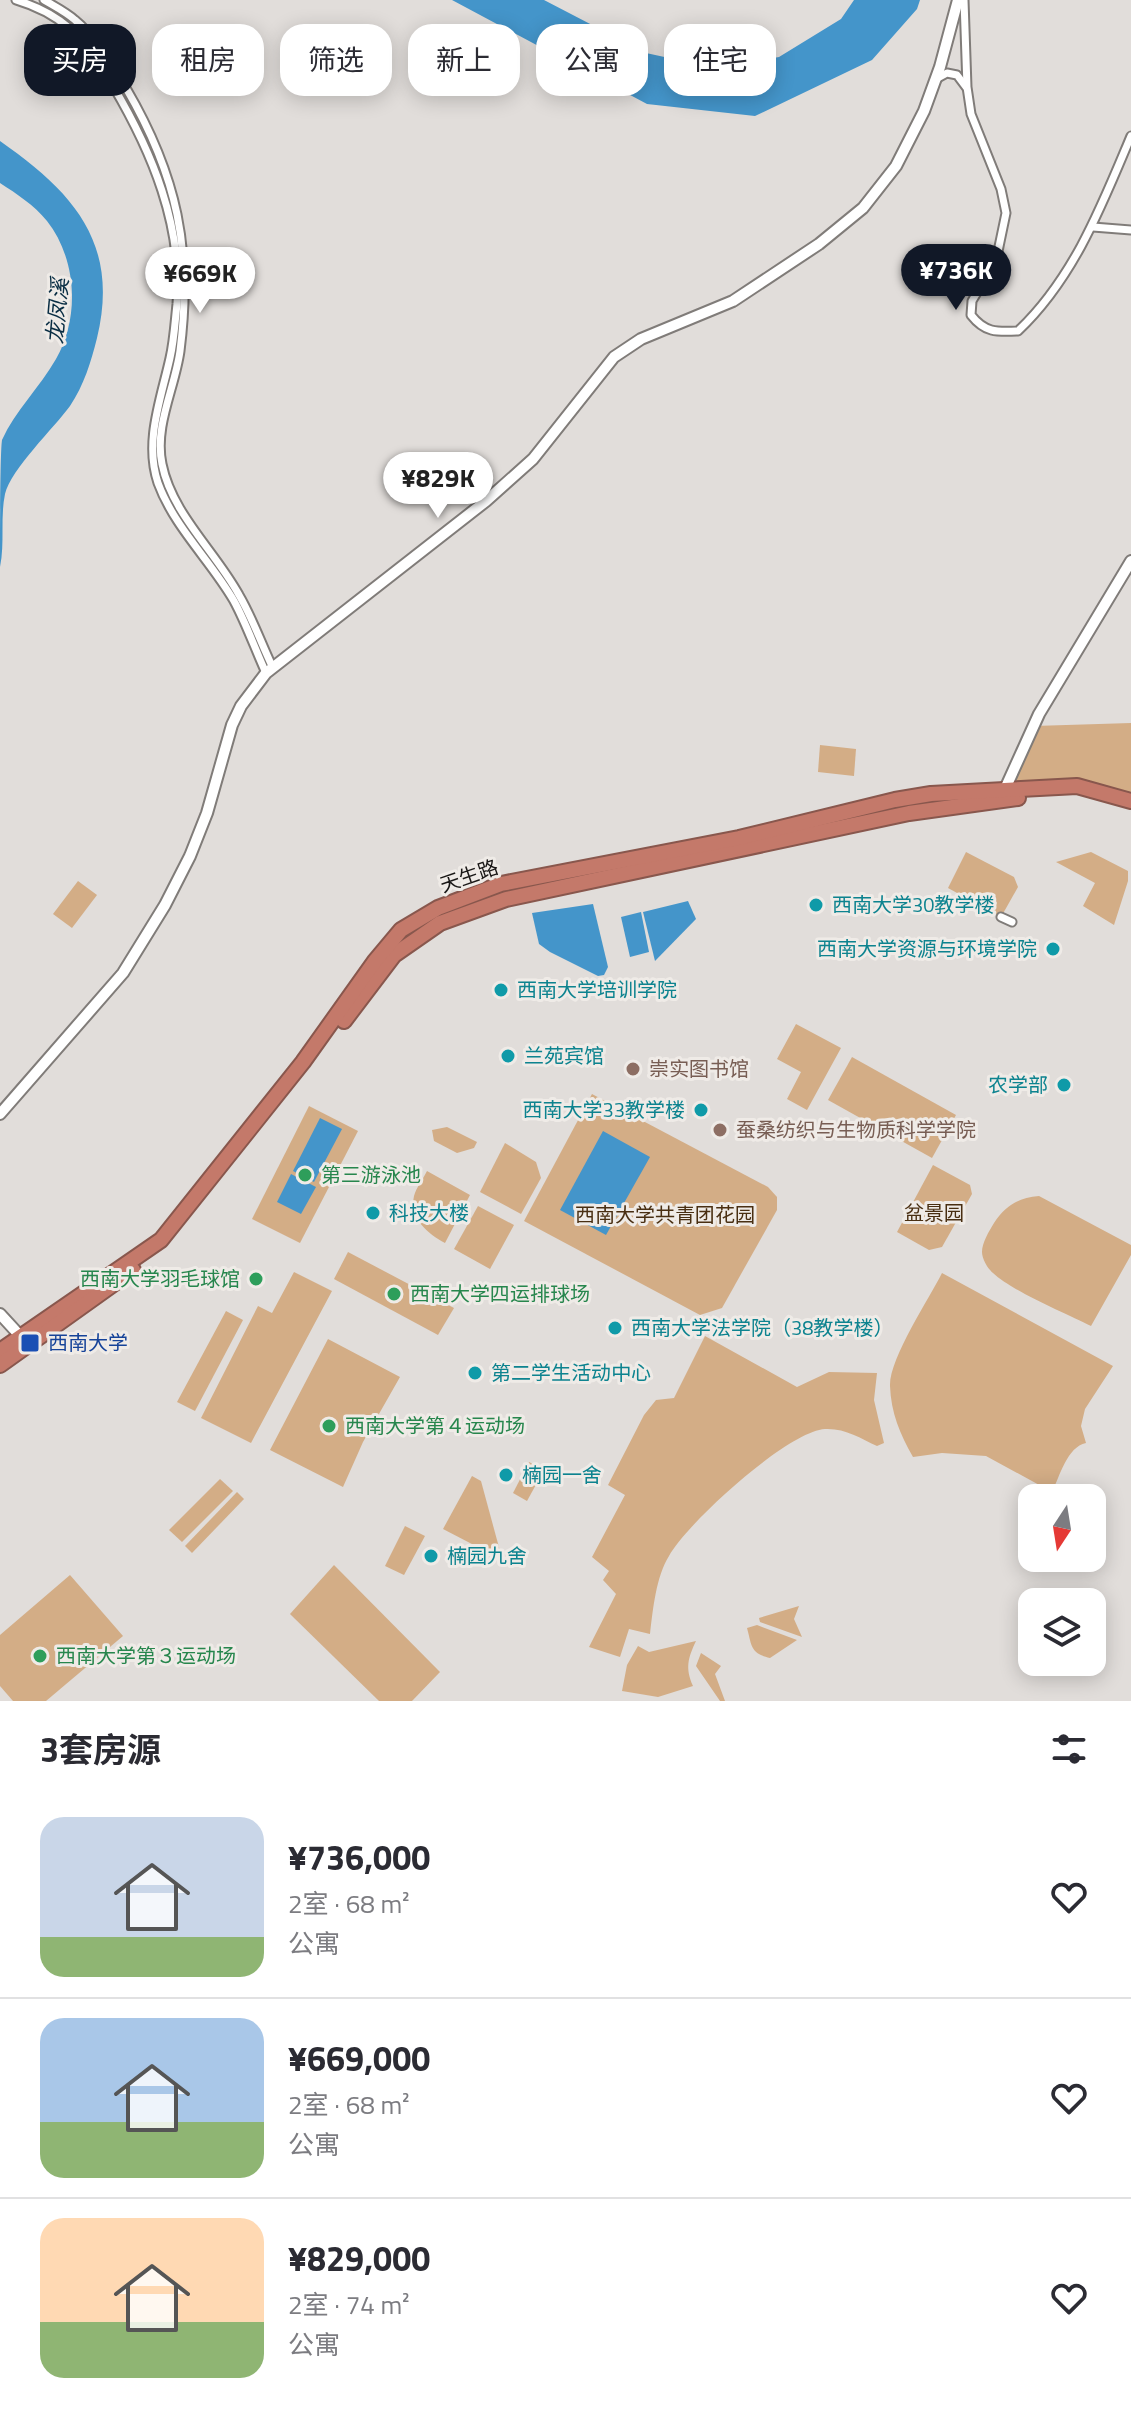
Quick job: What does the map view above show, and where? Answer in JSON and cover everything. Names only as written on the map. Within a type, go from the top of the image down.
[{"type":"highway","name":"天生路","points":[[0,1365],[24,1340],[161,1240],[303,1062],[375,961],[401,930],[438,908],[501,884],[739,838],[895,800],[1005,789],[1077,786],[1131,801]]},
{"type":"highway","name":"天生路","points":[[0,1351],[24,1340],[169,1246],[394,955],[440,923],[506,899],[909,813],[971,803],[1077,795],[1096,798],[1131,811]]},
{"type":"street","points":[[16,0],[41,8],[72,29],[103,70],[149,153],[163,193],[174,247],[177,301],[171,354],[153,428],[153,459],[158,483],[174,514],[234,600],[269,670]]},
{"type":"street","points":[[44,0],[76,21],[111,64],[158,149],[173,190],[182,245],[186,301],[179,356],[161,431],[161,459],[166,481],[181,509],[239,594],[269,670]]},
{"type":"street","points":[[0,1114],[123,973],[165,905],[207,813],[232,725],[241,706],[269,670],[438,541],[533,459],[614,357],[641,339],[733,301],[798,259],[863,208],[896,166],[924,111],[958,0]]},
{"type":"street","points":[[964,0],[971,114],[1001,189],[1006,213],[996,261],[972,301],[971,315],[980,327],[1000,332],[1018,331],[1040,311],[1093,227],[1131,136]]},
{"type":"street","points":[[936,79],[947,73],[957,75],[967,87]]},
{"type":"street","points":[[1093,227],[1131,230]]},
{"type":"street","points":[[1005,789],[1039,714],[1131,561]]},
{"type":"street","points":[[1001,917],[1012,922]]},
{"type":"street","points":[[0,1314],[24,1340]]},
{"type":"green space","points":[[1131,723],[1131,801],[1098,790],[1005,789],[1034,726]]},
{"type":"green space","points":[[820,745],[856,749],[854,776],[818,772]]},
{"type":"green space","points":[[966,852],[1014,877],[1018,887],[1001,917],[948,888]]},
{"type":"green space","points":[[1091,852],[1128,871],[1128,881],[1114,925],[1083,906],[1095,883],[1056,862]]},
{"type":"green space","points":[[78,881],[97,895],[72,928],[53,914]]},
{"type":"green space","points":[[796,1024],[841,1048],[807,1110],[787,1099],[801,1072],[777,1059]]},
{"type":"green space","points":[[852,1057],[956,1115],[932,1158],[828,1100]]},
{"type":"green space","name":"西南大学共青团花园","points":[[592,1094],[768,1187],[777,1197],[777,1210],[722,1308],[700,1315],[524,1221]]},
{"type":"green space","name":"第三游泳池","points":[[309,1106],[358,1131],[300,1243],[252,1219]]},
{"type":"green space","points":[[447,1127],[477,1142],[474,1148],[457,1153],[434,1141],[432,1130]]},
{"type":"green space","points":[[505,1143],[536,1162],[541,1178],[521,1214],[480,1192]]},
{"type":"green space","name":"盆景园","points":[[933,1165],[970,1185],[972,1194],[942,1247],[929,1250],[897,1232]]},
{"type":"green space","points":[[427,1171],[470,1195],[445,1243],[426,1230],[414,1211],[414,1196]]},
{"type":"green space","points":[[1039,1196],[1131,1245],[1131,1255],[1091,1326],[1013,1287],[991,1271],[984,1261],[983,1245],[999,1217],[1013,1204]]},
{"type":"green space","points":[[478,1206],[514,1225],[490,1269],[454,1249]]},
{"type":"green space","name":"西南大学四运排球场","points":[[348,1252],[454,1308],[438,1335],[334,1279]]},
{"type":"green space","points":[[294,1272],[332,1291],[251,1443],[201,1418],[258,1306],[272,1313]]},
{"type":"green space","points":[[942,1273],[1113,1366],[1085,1409],[1081,1426],[1086,1443],[1069,1456],[1055,1484],[1037,1484],[986,1456],[942,1453],[913,1457],[897,1423],[890,1386],[891,1374]]},
{"type":"green space","points":[[226,1311],[243,1320],[195,1411],[177,1402]]},
{"type":"green space","points":[[705,1336],[797,1387],[829,1372],[877,1373],[874,1400],[884,1443],[877,1446],[846,1432],[825,1429],[808,1434],[764,1461],[679,1541],[658,1583],[650,1634],[629,1629],[620,1657],[589,1647],[616,1594],[603,1580],[609,1571],[592,1557],[625,1495],[608,1485],[644,1415],[656,1400],[674,1398]]},
{"type":"green space","points":[[328,1339],[400,1377],[363,1442],[343,1487],[270,1450]]},
{"type":"green space","points":[[529,1462],[544,1470],[527,1501],[513,1493]]},
{"type":"green space","points":[[472,1476],[481,1481],[500,1551],[495,1556],[443,1529]]},
{"type":"green space","points":[[220,1479],[233,1491],[182,1542],[169,1530]]},
{"type":"green space","points":[[237,1492],[244,1499],[192,1553],[185,1546]]},
{"type":"green space","points":[[405,1526],[425,1536],[404,1575],[385,1566]]},
{"type":"green space","points":[[334,1565],[440,1672],[412,1701],[379,1701],[290,1614]]},
{"type":"green space","points":[[70,1575],[123,1636],[46,1701],[13,1701],[0,1686],[0,1635]]},
{"type":"green space","points":[[799,1606],[794,1619],[802,1637],[760,1622],[759,1618]]},
{"type":"green space","points":[[757,1625],[797,1640],[770,1658],[763,1656],[753,1648],[747,1628]]},
{"type":"green space","points":[[696,1641],[688,1663],[693,1686],[658,1697],[622,1691],[627,1665],[638,1646],[649,1652]]},
{"type":"green space","points":[[701,1653],[721,1666],[715,1674],[725,1701],[720,1701],[696,1666]]},
{"type":"water","points":[[452,0],[544,0],[590,24],[536,24],[536,45],[520,36],[520,24],[497,24]]},
{"type":"water","points":[[854,0],[920,0],[917,9],[872,60],[755,116],[647,104],[632,96],[648,96],[648,53],[664,57],[664,96],[776,96],[776,58],[841,19]]},
{"type":"water","points":[[0,141],[49,180],[84,223],[96,247],[102,274],[102,304],[95,347],[79,390],[70,406],[15,473],[5,494],[0,567],[2,440],[64,343],[72,307],[72,289],[64,253],[47,221],[0,183]]},
{"type":"water","points":[[688,901],[696,919],[655,961],[643,912]]},
{"type":"water","points":[[593,904],[608,967],[604,975],[598,976],[539,944],[532,913]]},
{"type":"water","points":[[641,912],[649,952],[630,957],[621,917]]},
{"type":"water","points":[[320,1118],[342,1129],[314,1182],[293,1171]]},
{"type":"water","points":[[603,1131],[650,1157],[606,1235],[560,1210]]},
{"type":"water","points":[[291,1174],[316,1187],[301,1214],[277,1202]]},
{"type":"place","name":"西南大学30教学楼","points":[[816,905]]},
{"type":"place","name":"西南大学资源与环境学院","points":[[1053,949]]},
{"type":"place","name":"西南大学培训学院","points":[[501,990]]},
{"type":"place","name":"兰苑宾馆","points":[[508,1056]]},
{"type":"place","name":"崇实图书馆","points":[[633,1069]]},
{"type":"place","name":"农学部","points":[[1064,1085]]},
{"type":"place","name":"西南大学33教学楼","points":[[701,1110]]},
{"type":"place","name":"蚕桑纺织与生物质科学学院","points":[[720,1130]]},
{"type":"place","name":"第三游泳池","points":[[305,1175]]},
{"type":"place","name":"科技大楼","points":[[373,1213]]},
{"type":"place","name":"西南大学羽毛球馆","points":[[256,1279]]},
{"type":"place","name":"西南大学四运排球场","points":[[394,1294]]},
{"type":"place","name":"西南大学法学院（38教学楼）","points":[[615,1328]]},
{"type":"place","name":"西南大学","points":[[30,1343]]},
{"type":"place","name":"第二学生活动中心","points":[[475,1373]]},
{"type":"place","name":"西南大学第４运动场","points":[[329,1426]]},
{"type":"place","name":"楠园一舍","points":[[506,1475]]},
{"type":"place","name":"楠园九舍","points":[[431,1556]]},
{"type":"place","name":"西南大学第３运动场","points":[[40,1656]]},
{"type":"water label","name":"龙凤溪","points":[[57,311]]}]
